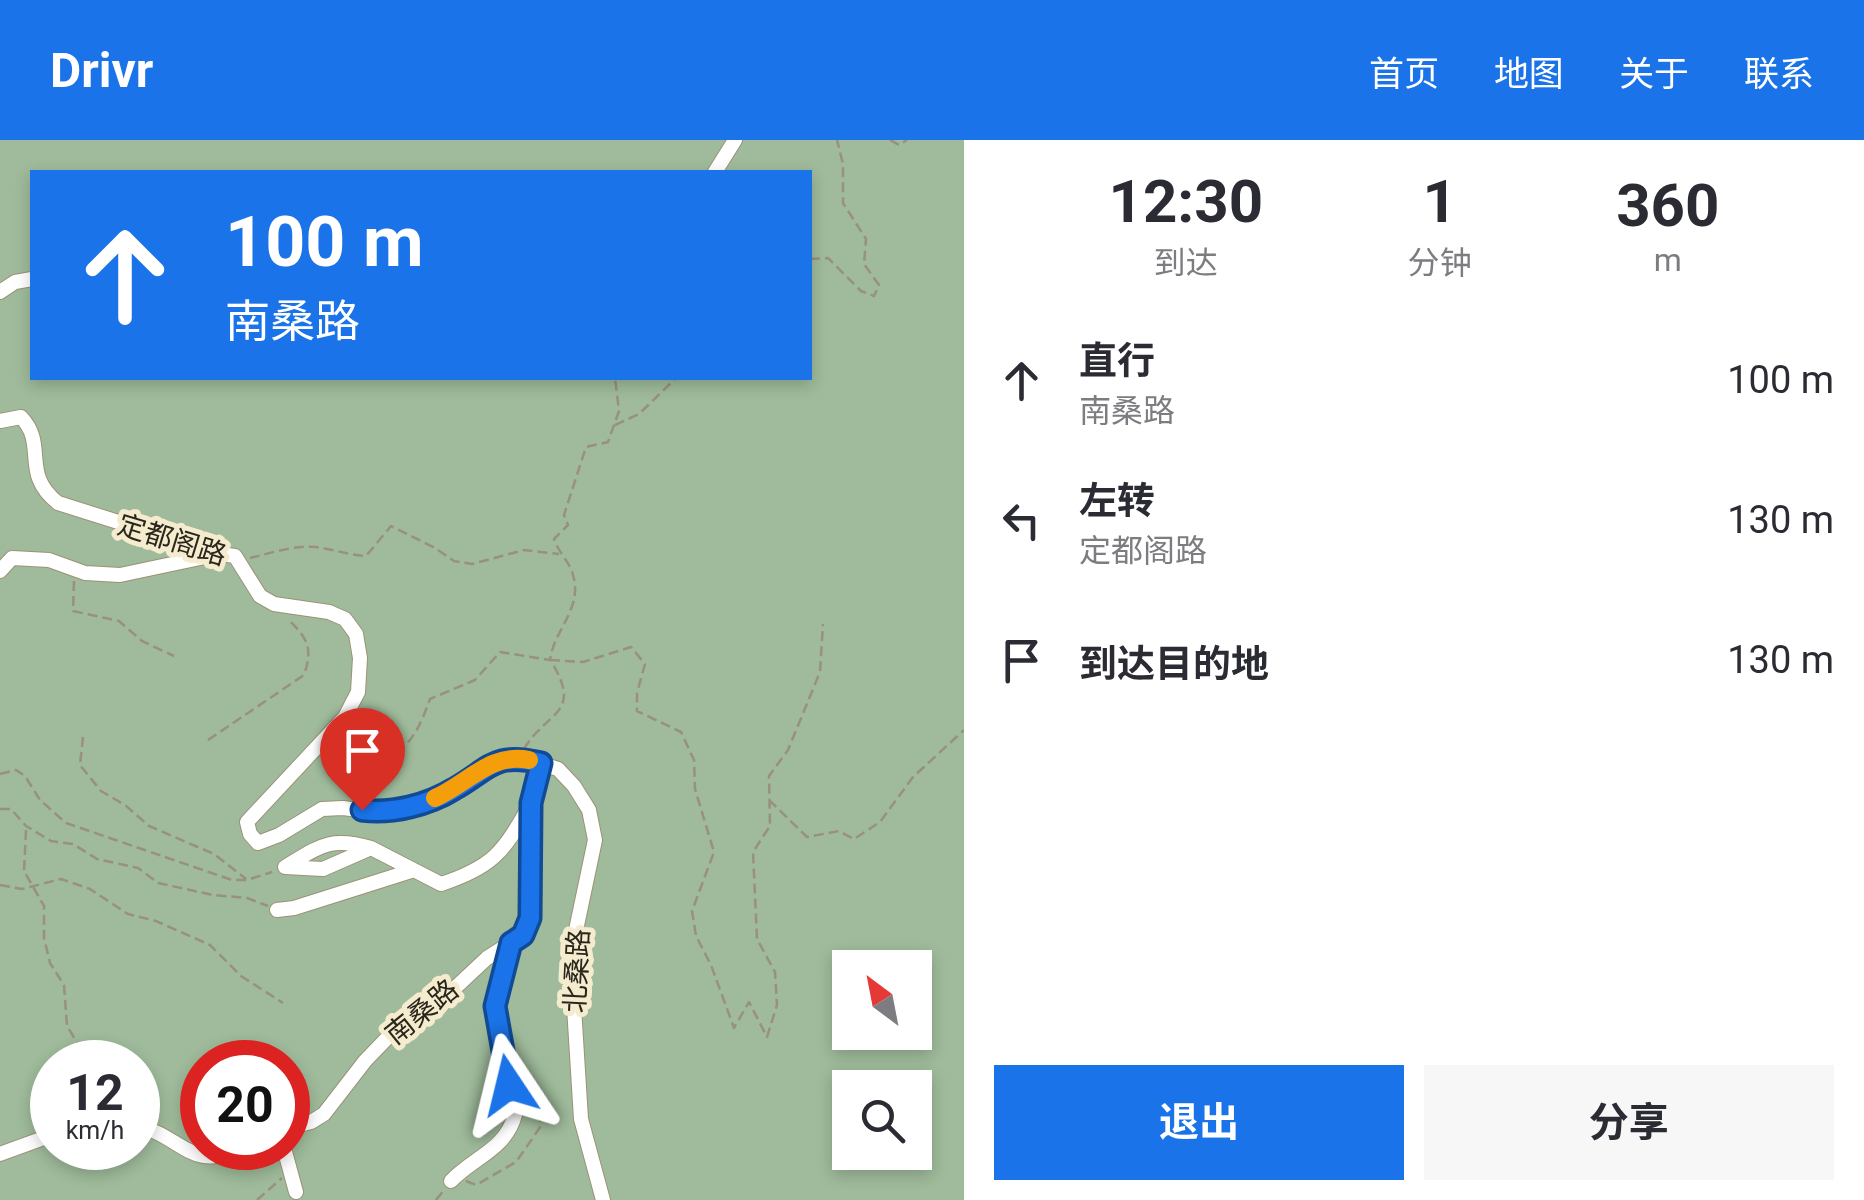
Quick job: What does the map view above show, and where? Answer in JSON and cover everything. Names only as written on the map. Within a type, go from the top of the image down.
[{"type":"street","points":[[716,170],[734,140]]},
{"type":"street","points":[[0,292],[30,278]]},
{"type":"street","name":"定都阁路","points":[[0,421],[20,417],[29,426],[35,472],[44,492],[58,503],[235,556],[260,596],[274,604]]},
{"type":"street","points":[[0,571],[12,558],[50,560],[85,574],[120,575],[220,554]]},
{"type":"street","points":[[274,604],[328,612],[345,619],[356,634],[358,692],[345,717],[247,822],[258,843],[322,809],[381,813],[422,804],[454,790],[488,764],[522,758],[541,763]]},
{"type":"street","name":"南桑路","points":[[310,1122],[338,1100],[390,1035],[434,1010],[457,984],[523,935],[530,918],[531,803],[541,763]]},
{"type":"street","name":"北桑路","points":[[541,763],[558,770],[574,786],[588,810],[595,840],[576,930],[573,991],[581,1119],[602,1200]]},
{"type":"street","points":[[285,867],[323,869],[371,848],[440,884],[486,866],[508,844],[531,803]]},
{"type":"street","points":[[277,910],[411,871]]},
{"type":"street","points":[[451,1181],[461,1170],[497,1148],[515,1115],[495,1006],[511,943]]},
{"type":"street","points":[[0,1154],[30,1143]]},
{"type":"street","points":[[291,1171],[296,1192]]},
{"type":"path","points":[[812,259],[828,258],[860,291],[874,296],[879,285],[864,264],[866,239],[843,203],[843,164],[837,140]]},
{"type":"path","points":[[890,140],[900,145],[907,140]]},
{"type":"path","points":[[522,758],[525,745],[554,717],[565,689],[550,660],[552,640],[572,612],[575,599],[573,573],[559,554],[554,538],[568,525],[564,515],[586,448],[608,442],[619,411],[615,380]]},
{"type":"path","points":[[613,426],[639,414],[674,380]]},
{"type":"path","points":[[238,561],[285,549],[316,548],[366,556],[391,526],[454,562],[472,564],[524,550],[559,554]]},
{"type":"path","points":[[74,569],[72,611],[119,620],[142,641],[174,656]]},
{"type":"path","points":[[208,740],[304,676],[307,639],[274,604]]},
{"type":"path","points":[[362,810],[372,772],[403,750],[419,732],[430,699],[474,680],[500,652],[583,662],[632,647],[645,664],[636,711],[682,732],[694,760],[696,790],[714,852],[692,912],[696,936],[734,1028],[749,1002],[767,1037],[777,1005],[775,972],[757,939],[753,852],[770,826],[769,776],[788,750],[820,672],[823,624]]},
{"type":"path","points":[[770,800],[807,837],[838,831],[854,839],[880,822],[913,777],[964,730]]},
{"type":"path","points":[[82,737],[80,766],[101,791],[125,805],[148,826],[226,860],[247,880]]},
{"type":"path","points":[[0,774],[16,770],[25,776],[40,800],[66,823],[159,853],[182,865],[232,880],[247,880],[285,867]]},
{"type":"path","points":[[0,810],[10,809],[26,826],[51,840],[72,844],[98,859],[138,868],[158,883],[247,898],[277,910]]},
{"type":"path","points":[[26,826],[24,871],[44,906],[44,938],[50,963],[64,984],[66,1026],[75,1040]]},
{"type":"path","points":[[0,885],[22,889],[61,880],[90,890],[128,914],[156,921],[210,945],[241,976],[283,1004]]},
{"type":"path","points":[[257,1200],[291,1171]]},
{"type":"green space","points":[[0,140],[964,140],[964,1200],[0,1200]]},
{"type":"slow traffic","points":[[435,798],[454,790],[488,764],[529,760]]},
{"type":"route","points":[[362,810],[381,813],[422,804],[454,790],[488,764],[522,758],[541,763],[531,803],[530,918],[523,935],[511,943],[495,1006],[509,1085]]}]
